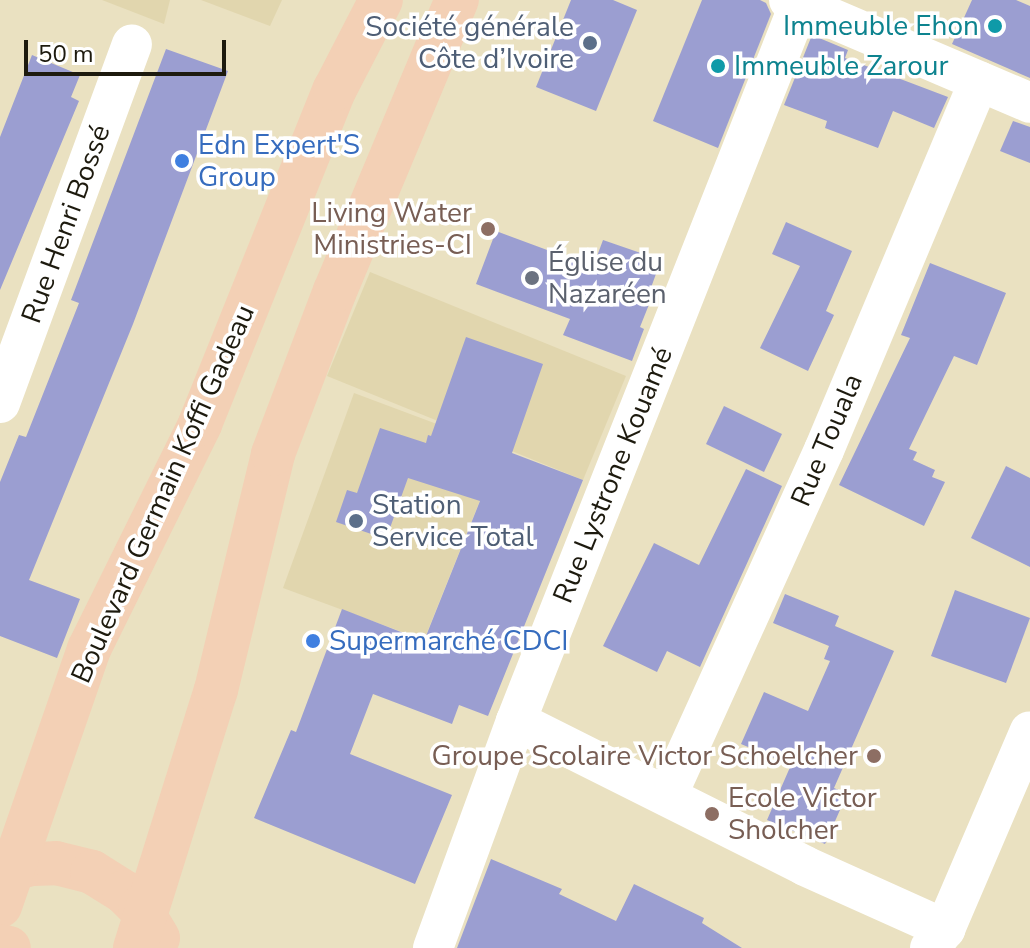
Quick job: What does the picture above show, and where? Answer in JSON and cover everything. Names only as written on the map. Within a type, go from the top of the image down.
[{"type":"main road","name":"Boulevard Germain Koffi Gadeau","points":[[5,882],[89,649],[200,424],[335,89],[381,0]]},
{"type":"main road","points":[[147,937],[182,801],[216,690],[273,454],[294,393],[457,0]]},
{"type":"main road","points":[[5,882],[56,863],[92,872],[124,892],[147,937]]},
{"type":"main road","points":[[0,946],[9,948]]},
{"type":"street","points":[[794,2],[1030,103]]},
{"type":"street","name":"Rue Lystrone Kouamé","points":[[433,948],[516,721],[794,2]]},
{"type":"street","name":"Rue Henri Bossé","points":[[0,403],[132,45]]},
{"type":"street","name":"Rue Touala","points":[[667,796],[824,450],[979,81]]},
{"type":"street","points":[[516,721],[805,866],[938,939],[1030,731]]},
{"type":"shaded area","points":[[102,0],[170,0],[164,24]]},
{"type":"shaded area","points":[[201,0],[282,0],[270,26]]},
{"type":"shaded area","points":[[370,272],[626,376],[583,480],[327,376]]},
{"type":"shaded area","points":[[354,393],[501,448],[424,640],[283,588]]},
{"type":"building","points":[[571,0],[613,0],[637,10],[596,111],[536,87]]},
{"type":"building","name":"Immeuble Zarour","points":[[702,0],[760,0],[766,3],[771,14],[718,148],[653,121]]},
{"type":"building","name":"Immeuble Ehon","points":[[972,0],[1016,0],[1030,6],[1030,78],[952,44]]},
{"type":"building","points":[[812,35],[848,50],[845,58],[948,97],[934,128],[893,111],[878,148],[825,128],[827,121],[784,105]]},
{"type":"building","points":[[166,49],[228,71],[133,324],[29,580],[80,599],[57,658],[0,636],[0,482],[19,435],[26,437],[79,303],[71,300]]},
{"type":"building","points":[[32,55],[80,75],[71,97],[79,101],[0,290],[0,137]]},
{"type":"building","points":[[1013,121],[1030,127],[1030,163],[1000,151]]},
{"type":"building","points":[[786,222],[852,251],[826,311],[834,315],[808,371],[760,348],[800,266],[772,254]]},
{"type":"building","points":[[496,231],[593,267],[603,240],[661,260],[648,296],[652,297],[640,327],[644,329],[632,361],[563,335],[570,319],[476,284]]},
{"type":"building","points":[[930,263],[1006,293],[977,365],[954,356],[909,449],[917,452],[913,460],[935,470],[932,477],[945,482],[924,526],[839,485],[910,338],[901,335]]},
{"type":"building","points":[[466,337],[543,364],[512,453],[583,480],[488,716],[459,705],[452,724],[373,694],[350,754],[452,795],[415,884],[254,818],[291,730],[296,732],[342,609],[424,641],[480,501],[408,478],[386,539],[336,522],[347,490],[357,493],[380,428],[426,443],[428,435],[431,436]]},
{"type":"building","points":[[724,406],[782,434],[764,472],[706,444]]},
{"type":"building","points":[[1006,466],[1030,478],[1030,567],[971,538]]},
{"type":"building","points":[[746,469],[782,486],[700,667],[667,651],[657,672],[603,646],[654,543],[699,565]]},
{"type":"building","points":[[955,590],[1030,618],[1006,683],[931,656]]},
{"type":"building","points":[[785,594],[839,616],[835,626],[894,651],[834,788],[847,794],[825,844],[767,820],[791,765],[741,744],[764,692],[808,711],[830,661],[824,659],[829,646],[773,623]]},
{"type":"building","points":[[491,859],[562,889],[559,894],[616,921],[634,884],[704,918],[702,923],[742,948],[457,948]]},
{"type":"place","name":"Immeuble Ehon","points":[[995,26]]},
{"type":"place","name":"Société générale Côte d’Ivoire","points":[[590,43]]},
{"type":"place","name":"Immeuble Zarour","points":[[718,66]]},
{"type":"place","name":"Edn Expert'S Group","points":[[182,161]]},
{"type":"place","name":"Living Water Ministries-CI","points":[[488,229]]},
{"type":"place","name":"Église du Nazaréen","points":[[532,278]]},
{"type":"place","name":"Station Service Total","points":[[356,521]]},
{"type":"place","name":"Supermarché CDCI","points":[[313,641]]},
{"type":"place","name":"Groupe Scolaire Victor Schoelcher","points":[[874,756]]},
{"type":"place","name":"Ecole Victor Sholcher","points":[[712,814]]}]
